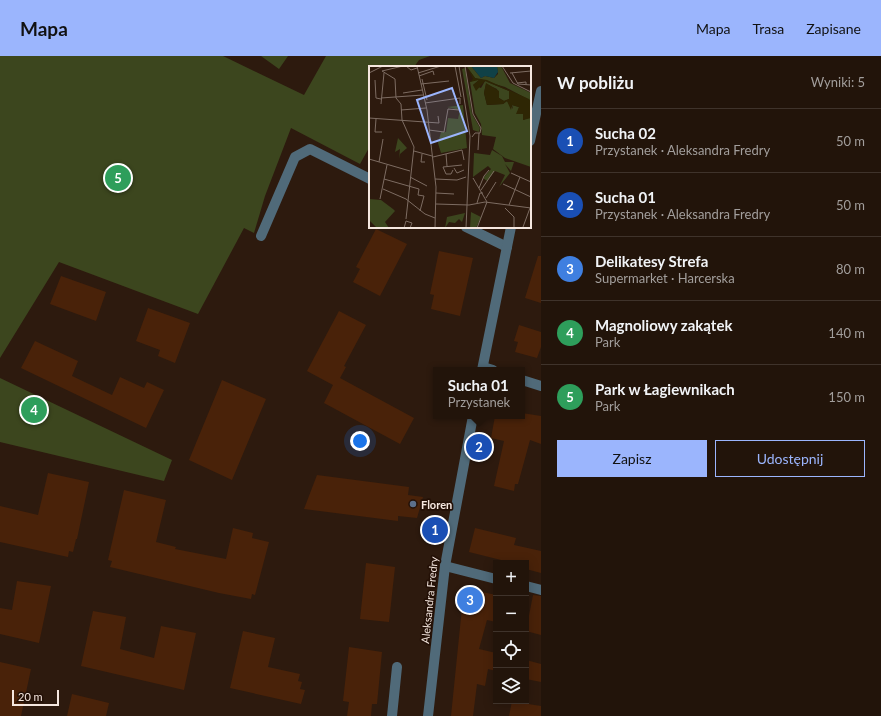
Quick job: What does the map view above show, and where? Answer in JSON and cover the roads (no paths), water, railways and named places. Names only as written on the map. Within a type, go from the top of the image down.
[{"type":"street","points":[[531,136],[541,91]]},
{"type":"street","points":[[261,236],[295,157],[310,149],[369,178]]},
{"type":"street","points":[[468,228],[507,247]]},
{"type":"street","points":[[482,367],[511,228]]},
{"type":"street","points":[[525,381],[541,386]]},
{"type":"street","name":"Aleksandra Fredry","points":[[428,716],[445,566],[472,419]]},
{"type":"street","points":[[445,566],[493,578]]},
{"type":"street","points":[[529,587],[541,590]]},
{"type":"street","points":[[392,716],[397,667]]},
{"type":"place","name":"Park w Łagiewnikach","points":[[118,178]]},
{"type":"place","name":"Magnoliowy zakątek","points":[[34,410]]},
{"type":"place","name":"Sucha 01","points":[[479,447]]},
{"type":"place","name":"Floren","points":[[413,504]]},
{"type":"place","name":"Sucha 02","points":[[435,530]]},
{"type":"place","name":"Delikatesy Strefa","points":[[470,600]]}]
